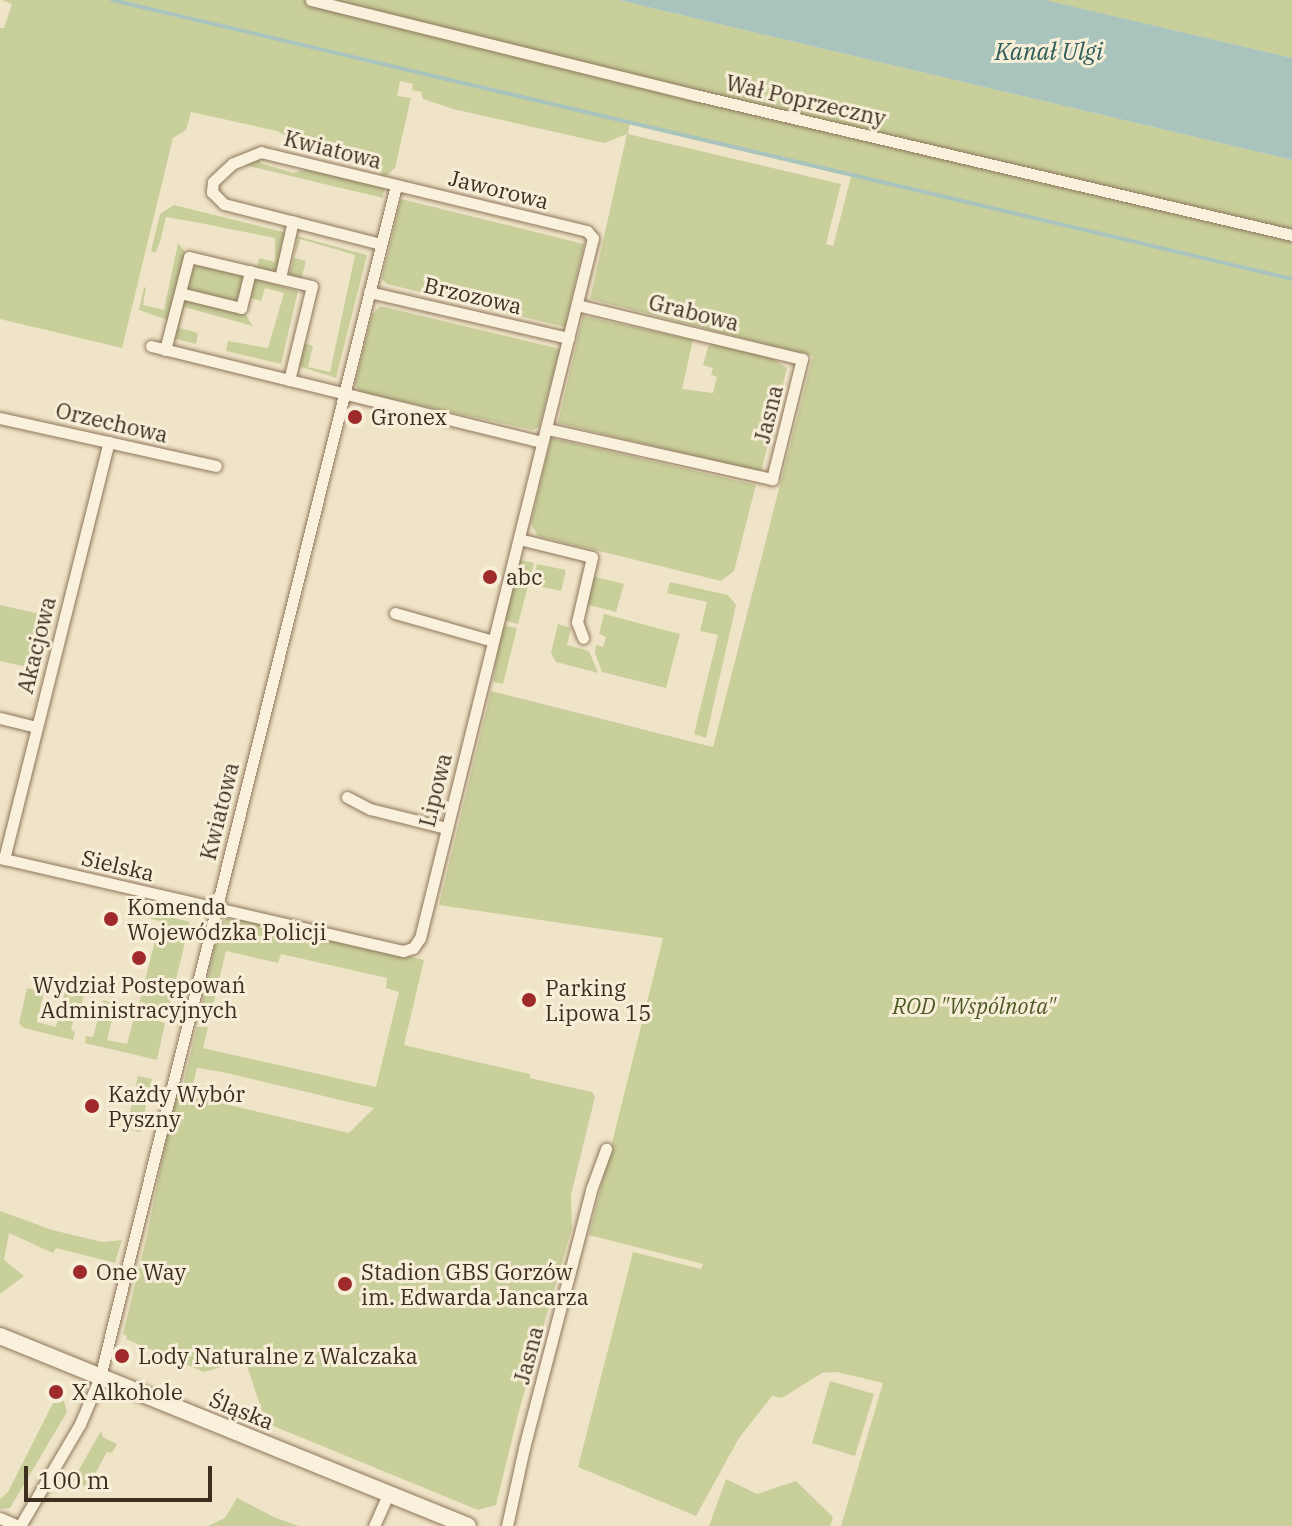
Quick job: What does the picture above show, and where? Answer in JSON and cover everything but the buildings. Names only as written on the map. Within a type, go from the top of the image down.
[{"type":"street","name":"Wał Poprzeczny","points":[[311,0],[695,95],[1292,235]]},
{"type":"street","name":"Kwiatowa","points":[[19,1526],[86,1415],[100,1377],[396,185],[261,152],[232,164],[213,182],[212,192],[219,201],[381,244]]},
{"type":"street","name":"Jaworowa","points":[[396,185],[587,231],[592,235]]},
{"type":"street","points":[[280,278],[293,221]]},
{"type":"street","name":"Lipowa","points":[[413,948],[420,938],[542,442],[548,429],[592,235]]},
{"type":"street","points":[[165,350],[189,257],[280,278],[312,286],[289,380]]},
{"type":"street","points":[[180,293],[241,308],[250,271]]},
{"type":"street","name":"Brzozowa","points":[[369,292],[569,338]]},
{"type":"street","name":"Grabowa","points":[[577,305],[802,359]]},
{"type":"street","points":[[151,346],[542,442]]},
{"type":"street","name":"Jasna","points":[[548,429],[772,479],[802,359]]},
{"type":"street","name":"Orzechowa","points":[[0,418],[216,466]]},
{"type":"street","name":"Akacjowa","points":[[2,858],[109,442]]},
{"type":"street","points":[[519,539],[592,557],[577,622],[583,638]]},
{"type":"street","points":[[395,613],[493,641]]},
{"type":"street","points":[[0,718],[36,727]]},
{"type":"street","points":[[347,797],[370,809],[446,828]]},
{"type":"street","name":"Sielska","points":[[2,858],[403,951],[413,948]]},
{"type":"street","name":"Jasna","points":[[507,1526],[524,1448],[591,1190],[606,1149]]},
{"type":"street","name":"Śląska","points":[[0,1336],[468,1526]]},
{"type":"street","points":[[374,1526],[388,1494]]},
{"type":"street","points":[[0,1518],[19,1526]]},
{"type":"green space","name":"ROD \"Wspólnota\"","points":[[2,0],[618,0],[1292,160],[1292,1526],[841,1526],[883,1383],[837,1372],[822,1373],[782,1398],[772,1396],[739,1438],[696,1516],[578,1467],[633,1252],[701,1269],[703,1264],[589,1235],[663,938],[439,905],[491,691],[713,747],[813,356],[590,299],[627,134],[604,143],[453,109],[423,99],[421,92],[412,90],[413,84],[400,81],[397,96],[411,98],[395,168],[386,176],[381,175],[383,166],[307,148],[277,131],[191,112],[186,130],[173,138],[122,348],[0,319],[0,28],[4,28],[12,4]],"holes":[[[630,121],[852,173],[833,246],[826,244],[841,184],[628,134]]]},
{"type":"green space","points":[[1045,0],[1292,0],[1292,58],[1099,13]]},
{"type":"green space","points":[[261,156],[260,163],[293,173],[308,169],[384,188],[383,198],[240,164]]},
{"type":"green space","points":[[401,199],[584,244],[565,327],[387,284],[382,279]]},
{"type":"green space","points":[[174,205],[287,233],[277,274],[257,269],[259,258],[275,262],[275,238],[195,222],[166,217],[160,242],[155,253],[151,251],[160,214]]},
{"type":"green space","points":[[293,235],[367,255],[336,378],[298,366],[304,343],[313,346],[308,367],[330,372],[355,255],[300,239],[294,258],[306,261],[301,280],[289,277],[298,239]]},
{"type":"green space","points":[[178,243],[185,252],[168,320],[139,310],[144,287],[143,305],[164,310]]},
{"type":"green space","points":[[198,265],[247,277],[239,304],[184,291],[191,270]]},
{"type":"green space","points":[[251,278],[298,291],[281,364],[226,351],[228,341],[268,348],[284,293],[265,288],[261,301],[247,297]]},
{"type":"green space","points":[[183,296],[243,311],[253,326],[184,307],[179,328],[198,333],[196,344],[172,338]]},
{"type":"green space","points":[[380,306],[560,349],[539,427],[533,430],[359,392],[355,383],[372,315]]},
{"type":"green space","points":[[583,316],[693,340],[682,389],[713,393],[717,377],[711,375],[713,368],[703,365],[708,347],[715,342],[765,354],[787,368],[761,472],[558,423]]},
{"type":"green space","points":[[551,438],[756,485],[734,571],[721,581],[538,536],[531,524]]},
{"type":"green space","points":[[520,560],[534,563],[518,624],[503,620]]},
{"type":"green space","points":[[537,564],[566,570],[561,591],[532,585]]},
{"type":"green space","points":[[592,576],[624,584],[616,612],[585,604]]},
{"type":"green space","points":[[670,582],[728,595],[736,605],[706,738],[694,734],[718,635],[700,631],[707,602],[667,593]]},
{"type":"green space","points":[[0,605],[53,617],[41,670],[0,661]]},
{"type":"green space","points":[[604,614],[680,634],[666,688],[602,672],[595,653],[596,645],[603,647],[606,637],[599,634]]},
{"type":"green space","points":[[558,624],[571,628],[567,645],[589,651],[598,673],[556,662],[551,653]]},
{"type":"green space","points":[[501,625],[517,628],[503,684],[493,682]]},
{"type":"green space","points":[[130,907],[190,922],[168,1012],[139,1004],[160,921],[129,913]]},
{"type":"green space","name":"Stadion GBS Gorzów im. Edwarda Jancarza","points":[[242,917],[424,960],[404,1045],[530,1074],[530,1078],[592,1092],[595,1097],[571,1195],[572,1228],[519,1411],[496,1505],[478,1510],[266,1423],[245,1360],[204,1372],[126,1339],[127,1336],[123,1334],[176,1092],[181,1093],[197,1027],[208,1027],[203,1048],[376,1087],[399,992],[386,988],[387,978],[281,954],[278,963],[226,951],[210,1017],[200,1013],[219,926],[226,918],[240,922]],"holes":[[[197,1068],[374,1108],[349,1133],[190,1096]]]},
{"type":"green space","points":[[27,988],[44,992],[37,1022],[56,1027],[65,991],[84,995],[81,1005],[74,1003],[69,1020],[73,1022],[71,1030],[75,1032],[73,1040],[24,1028],[19,1023]]},
{"type":"green space","points":[[103,1000],[116,1004],[107,1040],[127,1044],[135,1014],[165,1023],[157,1060],[85,1043],[86,1036],[93,1037]]},
{"type":"green space","points":[[138,1076],[152,1079],[140,1132],[126,1129]]},
{"type":"green space","points":[[0,1211],[52,1230],[103,1242],[122,1240],[115,1263],[56,1248],[53,1253],[9,1233],[4,1260],[24,1276],[0,1294]]},
{"type":"green space","points":[[830,1381],[874,1394],[855,1456],[812,1443]]},
{"type":"green space","points":[[56,1397],[64,1401],[67,1412],[10,1508],[0,1509],[0,1499],[8,1492]]},
{"type":"green space","points":[[101,1431],[103,1437],[117,1444],[112,1453],[107,1452],[87,1488],[73,1480]]},
{"type":"green space","points":[[726,1479],[757,1494],[796,1481],[833,1517],[830,1526],[709,1526]]},
{"type":"green space","points":[[237,1498],[299,1526],[208,1526],[225,1518]]},
{"type":"water","name":"Kanał Ulgi","points":[[618,0],[1045,0],[1292,58],[1292,160]]},
{"type":"waterway","points":[[112,0],[1292,279]]},
{"type":"place","name":"Gronex","points":[[355,417]]},
{"type":"place","name":"abc","points":[[490,577]]},
{"type":"place","name":"Komenda Wojewódzka Policji","points":[[111,919]]},
{"type":"place","name":"Wydział Postępowań Administracyjnych","points":[[139,958]]},
{"type":"place","name":"Parking Lipowa 15","points":[[529,1000]]},
{"type":"place","name":"Każdy Wybór Pyszny","points":[[92,1106]]},
{"type":"place","name":"One Way","points":[[80,1272]]},
{"type":"place","name":"Stadion GBS Gorzów im. Edwarda Jancarza","points":[[345,1284]]},
{"type":"place","name":"Lody Naturalne z Walczaka","points":[[122,1356]]},
{"type":"place","name":"X Alkohole","points":[[56,1392]]}]
